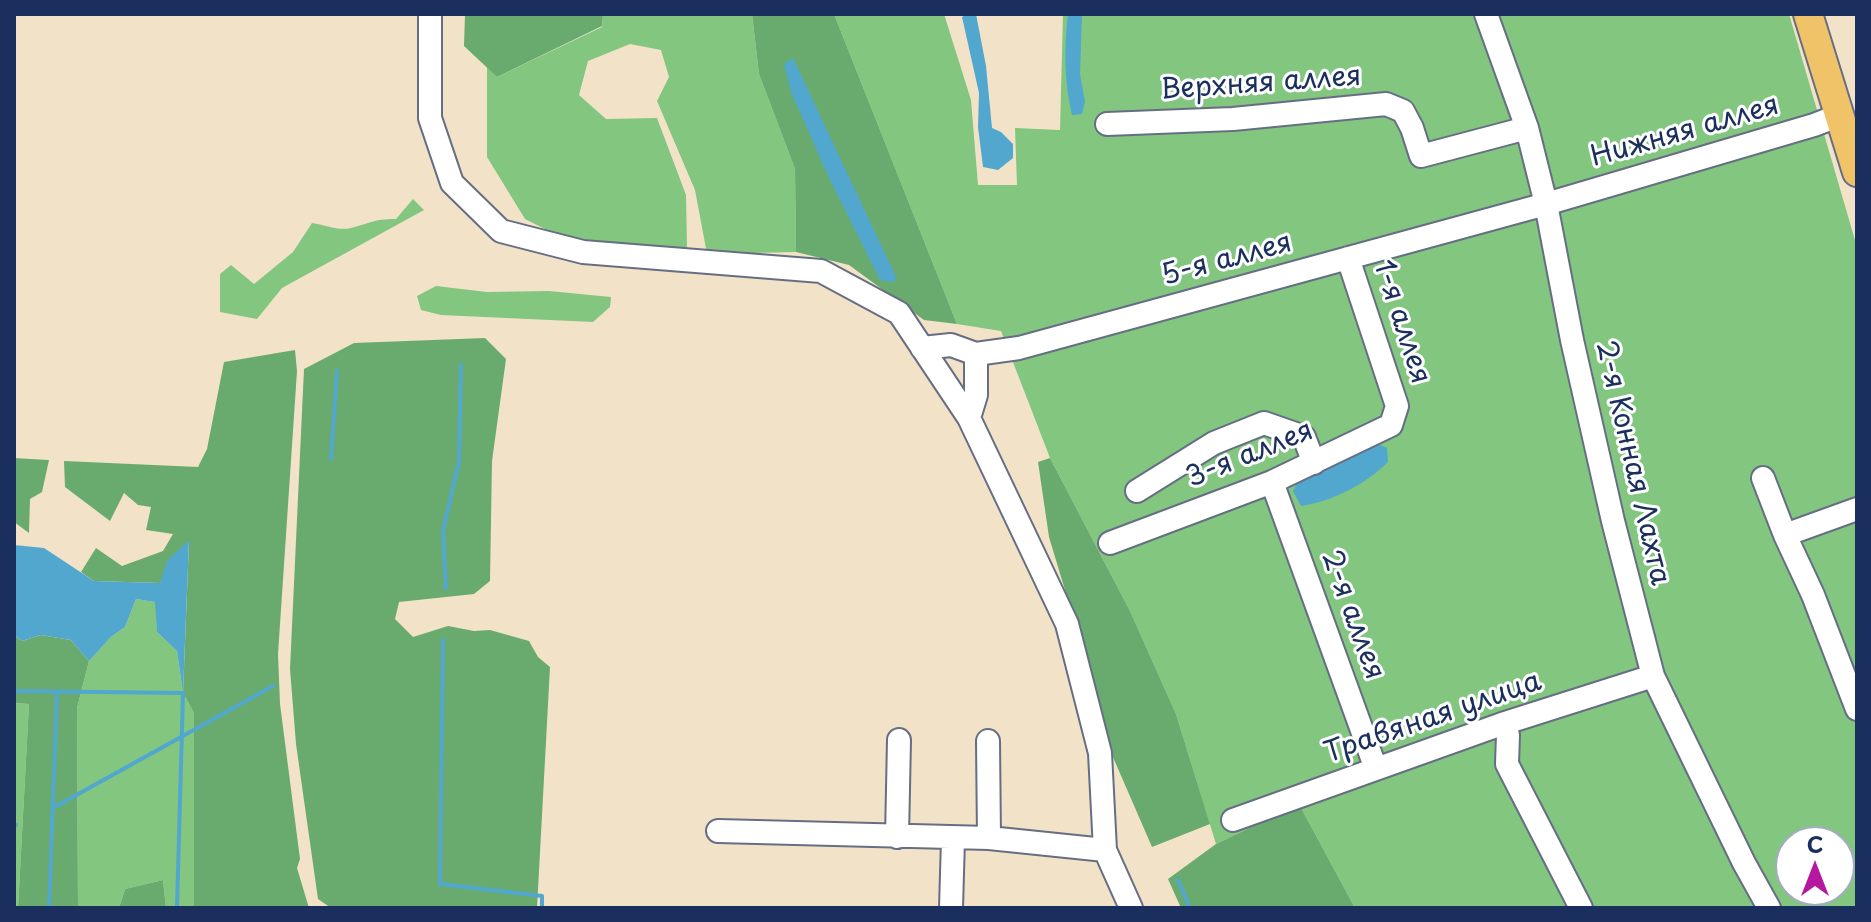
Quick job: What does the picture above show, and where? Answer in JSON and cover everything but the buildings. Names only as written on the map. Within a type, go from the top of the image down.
[{"type":"main road","points":[[1808,14],[1857,172]]},
{"type":"street","points":[[430,14],[430,118],[452,183],[501,231],[583,252],[821,271],[899,313],[969,418],[1067,624],[1100,753],[1105,850],[1131,908]]},
{"type":"street","name":"2-я Конная Лахта","points":[[1488,18],[1527,128],[1613,521],[1653,676],[1769,908]]},
{"type":"street","name":"Верхняя аллея","points":[[1107,124],[1233,119],[1386,104],[1403,111],[1421,156],[1527,128]]},
{"type":"street","name":"Нижняя аллея","points":[[1546,204],[1840,115]]},
{"type":"street","name":"5-я аллея","points":[[917,340],[951,345],[976,354],[1019,348],[1546,204]]},
{"type":"street","name":"1-я аллея","points":[[1348,258],[1397,406]]},
{"type":"street","points":[[969,418],[976,395],[976,354]]},
{"type":"street","name":"3-я аллея","points":[[1110,543],[1314,463],[1391,425],[1397,406]]},
{"type":"street","points":[[1137,491],[1214,443],[1264,423],[1304,437],[1314,463]]},
{"type":"street","points":[[1763,478],[1857,709]]},
{"type":"street","name":"2-я аллея","points":[[1272,482],[1376,769]]},
{"type":"street","points":[[1785,535],[1857,509]]},
{"type":"street","name":"Травяная улица","points":[[1233,820],[1502,724],[1653,676]]},
{"type":"street","points":[[1502,724],[1508,735],[1507,764],[1581,908]]},
{"type":"street","points":[[897,837],[899,740]]},
{"type":"street","points":[[988,741],[989,838]]},
{"type":"street","points":[[718,831],[989,838],[1105,850]]},
{"type":"street","points":[[951,908],[953,839]]},
{"type":"green space","points":[[465,14],[603,14],[602,26],[497,77],[464,46]]},
{"type":"green space","points":[[603,14],[752,14],[759,74],[795,169],[796,252],[707,254],[695,190],[657,101],[669,77],[661,50],[630,44],[588,61],[579,95],[606,119],[657,118],[686,195],[687,248],[569,241],[525,219],[487,157],[487,67],[497,77],[602,27]]},
{"type":"green space","points":[[752,14],[834,14],[957,324],[924,320],[849,265],[796,252],[795,169],[759,74]]},
{"type":"green space","points":[[834,14],[944,14],[971,100],[978,185],[1017,185],[1015,128],[1060,130],[1063,14],[1789,14],[1857,247],[1857,908],[1355,908],[1299,804],[1216,844],[1176,714],[1130,611],[1050,458],[1001,331],[957,324]]},
{"type":"green space","points":[[413,199],[424,210],[282,288],[257,319],[220,312],[220,274],[231,265],[254,284],[293,252],[312,223],[346,229],[396,219]]},
{"type":"green space","points":[[436,286],[487,292],[549,291],[611,297],[610,307],[593,322],[441,315],[421,310],[417,296]]},
{"type":"green space","points":[[485,338],[506,359],[492,461],[490,581],[474,594],[399,602],[395,619],[413,637],[448,626],[474,631],[490,630],[529,641],[538,657],[550,667],[537,908],[331,908],[318,899],[296,744],[290,669],[304,369],[354,343]]},
{"type":"green space","points":[[295,350],[297,371],[278,654],[280,704],[300,859],[297,868],[309,908],[194,908],[194,713],[183,693],[189,542],[160,583],[94,581],[81,572],[96,548],[122,566],[163,551],[173,534],[146,530],[151,507],[138,505],[124,493],[110,521],[65,487],[64,461],[198,467],[207,449],[224,362]]},
{"type":"green space","points":[[14,458],[49,460],[42,492],[30,499],[29,533],[14,522]]},
{"type":"green space","points":[[1050,458],[1130,611],[1176,714],[1210,824],[1152,847],[1099,725],[1071,610],[1049,537],[1038,462]]},
{"type":"green space","points":[[136,599],[156,602],[157,632],[177,651],[183,693],[194,713],[194,908],[166,908],[163,880],[125,889],[119,908],[78,908],[77,708],[89,661],[125,627]]},
{"type":"green space","points":[[14,635],[22,641],[41,635],[71,640],[89,661],[77,708],[78,908],[18,908],[29,704],[14,703]]},
{"type":"green space","points":[[14,703],[29,704],[18,908],[14,908]]},
{"type":"green space","points":[[1299,804],[1355,908],[1181,908],[1168,879],[1216,844]]},
{"type":"green space","points":[[163,880],[166,908],[119,908],[125,889]]},
{"type":"water","points":[[976,14],[986,66],[992,128],[1013,144],[1013,158],[998,170],[983,167],[978,127],[979,93],[962,17]]},
{"type":"water","points":[[1068,14],[1082,14],[1080,74],[1085,102],[1082,114],[1072,115],[1067,90]]},
{"type":"water","points":[[793,58],[897,279],[891,282],[880,280],[829,178],[791,92],[784,64]]},
{"type":"water","points":[[1378,444],[1387,448],[1388,462],[1379,470],[1359,485],[1336,496],[1301,506],[1293,491],[1299,479]]},
{"type":"water","points":[[189,540],[183,693],[177,651],[157,632],[155,602],[136,599],[125,627],[89,661],[71,640],[41,635],[22,641],[14,635],[14,545],[44,548],[94,581],[160,583],[167,561]]},
{"type":"waterway","points":[[446,588],[443,531],[459,461],[461,365]]},
{"type":"waterway","points":[[331,459],[337,371]]},
{"type":"waterway","points":[[443,640],[440,884],[542,896],[542,908]]},
{"type":"waterway","points":[[53,808],[273,686]]},
{"type":"waterway","points":[[14,691],[183,693],[177,908]]},
{"type":"waterway","points":[[49,908],[57,692]]},
{"type":"waterway","points":[[1178,880],[1190,908]]}]
